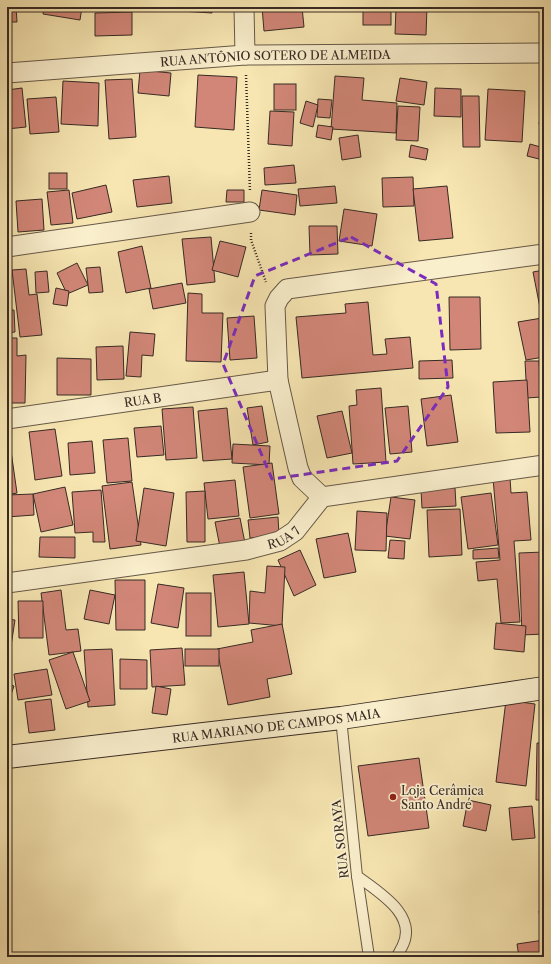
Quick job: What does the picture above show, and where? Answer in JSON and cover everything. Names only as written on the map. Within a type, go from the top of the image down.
[{"type":"street","points":[[244,7],[245,55]]},
{"type":"street","name":"RUA ANTÔNIO SOTERO DE ALMEIDA","points":[[7,74],[245,55],[544,53]]},
{"type":"street","points":[[7,247],[250,212]]},
{"type":"street","points":[[544,254],[287,289],[279,298],[275,306],[278,380],[298,468],[302,478],[322,497],[544,465]]},
{"type":"street","name":"RUA B","points":[[7,419],[278,380]]},
{"type":"street","name":"RUA 7","points":[[7,583],[246,550],[274,543],[280,541],[295,531],[322,497]]},
{"type":"street","name":"RUA MARIANO DE CAMPOS MAIA","points":[[7,757],[341,718],[544,688]]},
{"type":"lane","name":"RUA SORAYA","points":[[341,718],[357,876],[369,957]]},
{"type":"lane","points":[[357,876],[387,899],[400,912],[406,925],[406,939],[396,957]]},
{"type":"path","points":[[245,55],[251,240],[275,306]]},
{"type":"highlighted area","points":[[351,237],[436,284],[448,387],[397,461],[272,479],[223,364],[255,276]]},
{"type":"building","points":[[7,7],[16,7],[17,22],[7,22]]},
{"type":"building","points":[[44,7],[82,7],[80,20],[43,14]]},
{"type":"building","points":[[88,7],[119,7],[118,13]]},
{"type":"building","points":[[182,7],[212,7],[212,13],[181,11]]},
{"type":"building","points":[[262,7],[302,7],[304,27],[264,31]]},
{"type":"building","points":[[363,7],[391,7],[391,25],[363,25]]},
{"type":"building","points":[[396,7],[427,7],[426,35],[395,34]]},
{"type":"building","points":[[132,12],[132,35],[95,36],[95,13]]},
{"type":"building","points":[[140,70],[171,73],[169,96],[138,93]]},
{"type":"building","points":[[198,75],[237,77],[234,130],[195,127]]},
{"type":"building","points":[[335,76],[364,78],[362,100],[397,103],[396,133],[331,129]]},
{"type":"building","points":[[400,78],[427,82],[424,105],[396,101]]},
{"type":"building","points":[[132,79],[136,137],[109,139],[105,80]]},
{"type":"building","points":[[63,81],[99,83],[98,126],[61,124]]},
{"type":"building","points":[[274,84],[296,84],[296,110],[274,110]]},
{"type":"building","points":[[22,88],[26,127],[7,129],[7,90]]},
{"type":"building","points":[[435,88],[461,89],[461,117],[434,116]]},
{"type":"building","points":[[488,89],[525,91],[522,142],[485,140]]},
{"type":"building","points":[[544,94],[544,125],[539,124]]},
{"type":"building","points":[[462,96],[479,96],[480,147],[463,147]]},
{"type":"building","points":[[56,97],[59,132],[30,134],[27,99]]},
{"type":"building","points":[[318,99],[332,100],[330,118],[317,117]]},
{"type":"building","points":[[306,101],[318,105],[313,127],[300,123]]},
{"type":"building","points":[[398,106],[420,107],[418,141],[396,140]]},
{"type":"building","points":[[270,111],[294,112],[292,146],[268,144]]},
{"type":"building","points":[[318,125],[333,127],[331,140],[316,137]]},
{"type":"building","points":[[358,135],[361,157],[342,160],[339,138]]},
{"type":"building","points":[[530,144],[544,148],[543,160],[527,156]]},
{"type":"building","points":[[411,145],[428,149],[426,160],[409,157]]},
{"type":"building","points":[[294,165],[296,183],[265,185],[264,168]]},
{"type":"building","points":[[49,173],[67,173],[67,189],[49,189]]},
{"type":"building","points":[[169,176],[172,203],[137,207],[133,180]]},
{"type":"building","points":[[413,177],[414,206],[383,207],[382,178]]},
{"type":"building","points":[[106,185],[112,212],[77,219],[72,193]]},
{"type":"building","points":[[335,186],[337,203],[300,206],[298,189]]},
{"type":"building","points":[[447,186],[453,238],[419,241],[413,189]]},
{"type":"building","points":[[69,190],[73,223],[51,225],[47,192]]},
{"type":"building","points":[[227,190],[244,190],[244,202],[226,202]]},
{"type":"building","points":[[262,190],[297,195],[295,215],[259,210]]},
{"type":"building","points":[[42,199],[44,230],[18,232],[16,201]]},
{"type":"building","points":[[344,209],[377,214],[372,246],[339,241]]},
{"type":"building","points":[[309,226],[337,226],[338,254],[310,255]]},
{"type":"building","points":[[211,237],[215,282],[187,285],[182,239]]},
{"type":"building","points":[[220,241],[246,247],[238,277],[212,270]]},
{"type":"building","points":[[142,246],[151,288],[126,293],[118,252]]},
{"type":"building","points":[[77,263],[88,285],[67,294],[57,273]]},
{"type":"building","points":[[100,267],[103,292],[89,293],[86,268]]},
{"type":"building","points":[[26,269],[29,295],[37,294],[42,335],[20,337],[12,270]]},
{"type":"building","points":[[544,270],[544,357],[526,360],[518,322],[542,318],[533,272]]},
{"type":"building","points":[[47,271],[49,292],[36,293],[35,272]]},
{"type":"building","points":[[182,283],[186,303],[153,309],[149,289]]},
{"type":"building","points":[[56,288],[69,291],[67,306],[53,304]]},
{"type":"building","points":[[188,293],[202,294],[202,313],[223,313],[221,362],[186,361]]},
{"type":"building","points":[[449,297],[480,297],[481,349],[450,350]]},
{"type":"building","points":[[368,302],[373,355],[387,354],[385,339],[410,337],[413,368],[302,378],[296,317],[346,313],[345,304]]},
{"type":"building","points":[[7,310],[14,310],[15,332],[7,333]]},
{"type":"building","points":[[254,316],[257,358],[230,360],[227,318]]},
{"type":"building","points":[[130,332],[155,334],[153,356],[142,355],[141,377],[126,376]]},
{"type":"building","points":[[7,338],[17,338],[17,356],[26,355],[25,403],[7,403]]},
{"type":"building","points":[[123,346],[124,379],[97,380],[96,347]]},
{"type":"building","points":[[57,358],[91,359],[91,395],[57,395]]},
{"type":"building","points":[[452,360],[453,378],[419,379],[419,361]]},
{"type":"building","points":[[525,361],[539,361],[541,397],[527,398]]},
{"type":"building","points":[[527,380],[530,432],[496,433],[493,382]]},
{"type":"building","points":[[381,388],[386,462],[353,464],[349,406],[357,405],[356,390]]},
{"type":"building","points":[[451,395],[458,442],[427,446],[421,399]]},
{"type":"building","points":[[262,406],[268,442],[253,445],[247,408]]},
{"type":"building","points":[[408,406],[412,452],[390,454],[385,408]]},
{"type":"building","points":[[193,407],[197,458],[166,460],[162,409]]},
{"type":"building","points":[[227,408],[232,459],[203,461],[198,411]]},
{"type":"building","points":[[342,411],[352,453],[327,458],[317,416]]},
{"type":"building","points":[[161,426],[164,455],[137,457],[134,428]]},
{"type":"building","points":[[55,429],[62,476],[35,480],[29,432]]},
{"type":"building","points":[[128,438],[132,481],[107,483],[103,440]]},
{"type":"building","points":[[92,441],[95,473],[70,475],[68,443]]},
{"type":"building","points":[[233,444],[270,446],[269,465],[232,463]]},
{"type":"building","points":[[11,451],[17,493],[7,495],[7,452]]},
{"type":"building","points":[[272,463],[279,514],[250,518],[243,467]]},
{"type":"building","points":[[493,478],[510,478],[511,493],[527,492],[531,540],[514,541],[520,622],[501,623],[497,579],[478,581],[476,562],[500,560]]},
{"type":"building","points":[[235,480],[239,516],[208,519],[204,483]]},
{"type":"building","points":[[132,482],[141,545],[110,549],[102,486]]},
{"type":"building","points":[[65,487],[73,525],[41,532],[33,494]]},
{"type":"building","points":[[144,488],[174,493],[166,546],[136,541]]},
{"type":"building","points":[[455,488],[456,506],[422,508],[421,490]]},
{"type":"building","points":[[101,490],[105,542],[93,542],[93,532],[75,533],[72,492]]},
{"type":"building","points":[[205,491],[205,542],[187,542],[186,492]]},
{"type":"building","points":[[491,493],[498,545],[468,549],[461,497]]},
{"type":"building","points":[[33,494],[34,515],[7,517],[7,495]]},
{"type":"building","points":[[391,497],[415,500],[410,539],[385,536]]},
{"type":"building","points":[[460,509],[462,555],[429,557],[427,510]]},
{"type":"building","points":[[357,511],[387,513],[386,551],[355,550]]},
{"type":"building","points":[[278,517],[279,535],[250,538],[248,520]]},
{"type":"building","points":[[240,518],[245,543],[220,547],[215,522]]},
{"type":"building","points":[[348,533],[356,572],[324,578],[316,539]]},
{"type":"building","points":[[40,537],[75,537],[75,558],[39,557]]},
{"type":"building","points":[[390,540],[405,541],[404,559],[388,558]]},
{"type":"building","points":[[498,548],[499,558],[473,559],[473,550]]},
{"type":"building","points":[[300,550],[316,585],[294,596],[278,560]]},
{"type":"building","points":[[544,552],[544,634],[522,635],[519,553]]},
{"type":"building","points":[[267,566],[285,567],[282,626],[249,623],[250,591],[265,593]]},
{"type":"building","points":[[244,572],[249,624],[218,627],[213,575]]},
{"type":"building","points":[[115,580],[145,580],[145,630],[116,630]]},
{"type":"building","points":[[158,584],[184,588],[178,628],[151,623]]},
{"type":"building","points":[[61,590],[66,630],[78,629],[81,651],[49,655],[41,593]]},
{"type":"building","points":[[90,590],[115,595],[109,624],[84,619]]},
{"type":"building","points":[[186,593],[211,593],[211,636],[186,636]]},
{"type":"building","points":[[18,601],[43,601],[43,638],[19,638]]},
{"type":"building","points":[[7,619],[15,620],[9,659],[7,659]]},
{"type":"building","points":[[496,623],[526,626],[524,652],[494,649]]},
{"type":"building","points":[[282,624],[292,674],[267,679],[270,697],[228,705],[217,649],[253,642],[251,630]]},
{"type":"building","points":[[182,648],[185,685],[152,687],[150,650]]},
{"type":"building","points":[[112,649],[115,705],[88,707],[84,650]]},
{"type":"building","points":[[185,649],[219,649],[219,666],[185,666]]},
{"type":"building","points":[[73,652],[90,701],[66,709],[49,660]]},
{"type":"building","points":[[120,659],[147,660],[147,689],[120,689]]},
{"type":"building","points":[[47,669],[52,695],[18,700],[14,674]]},
{"type":"building","points":[[7,683],[14,686],[7,706]]},
{"type":"building","points":[[156,686],[171,689],[167,715],[152,713]]},
{"type":"building","points":[[51,699],[55,730],[29,733],[25,702]]},
{"type":"building","points":[[506,700],[535,704],[526,786],[496,782]]},
{"type":"building","points":[[537,743],[544,743],[544,800],[536,800]]},
{"type":"building","name":"Loja Cerâmica Santo André","points":[[419,758],[429,828],[368,836],[358,766]]},
{"type":"building","points":[[468,800],[491,805],[486,831],[463,826]]},
{"type":"building","points":[[532,806],[535,838],[512,840],[509,808]]},
{"type":"building","points":[[544,837],[544,866],[543,866]]},
{"type":"building","points":[[540,880],[544,880],[544,903],[541,903]]},
{"type":"building","points":[[544,910],[544,939],[543,939],[539,911]]},
{"type":"building","points":[[544,940],[544,957],[519,957],[517,944]]},
{"type":"place","name":"Loja Cerâmica Santo André","points":[[393,797]]}]
